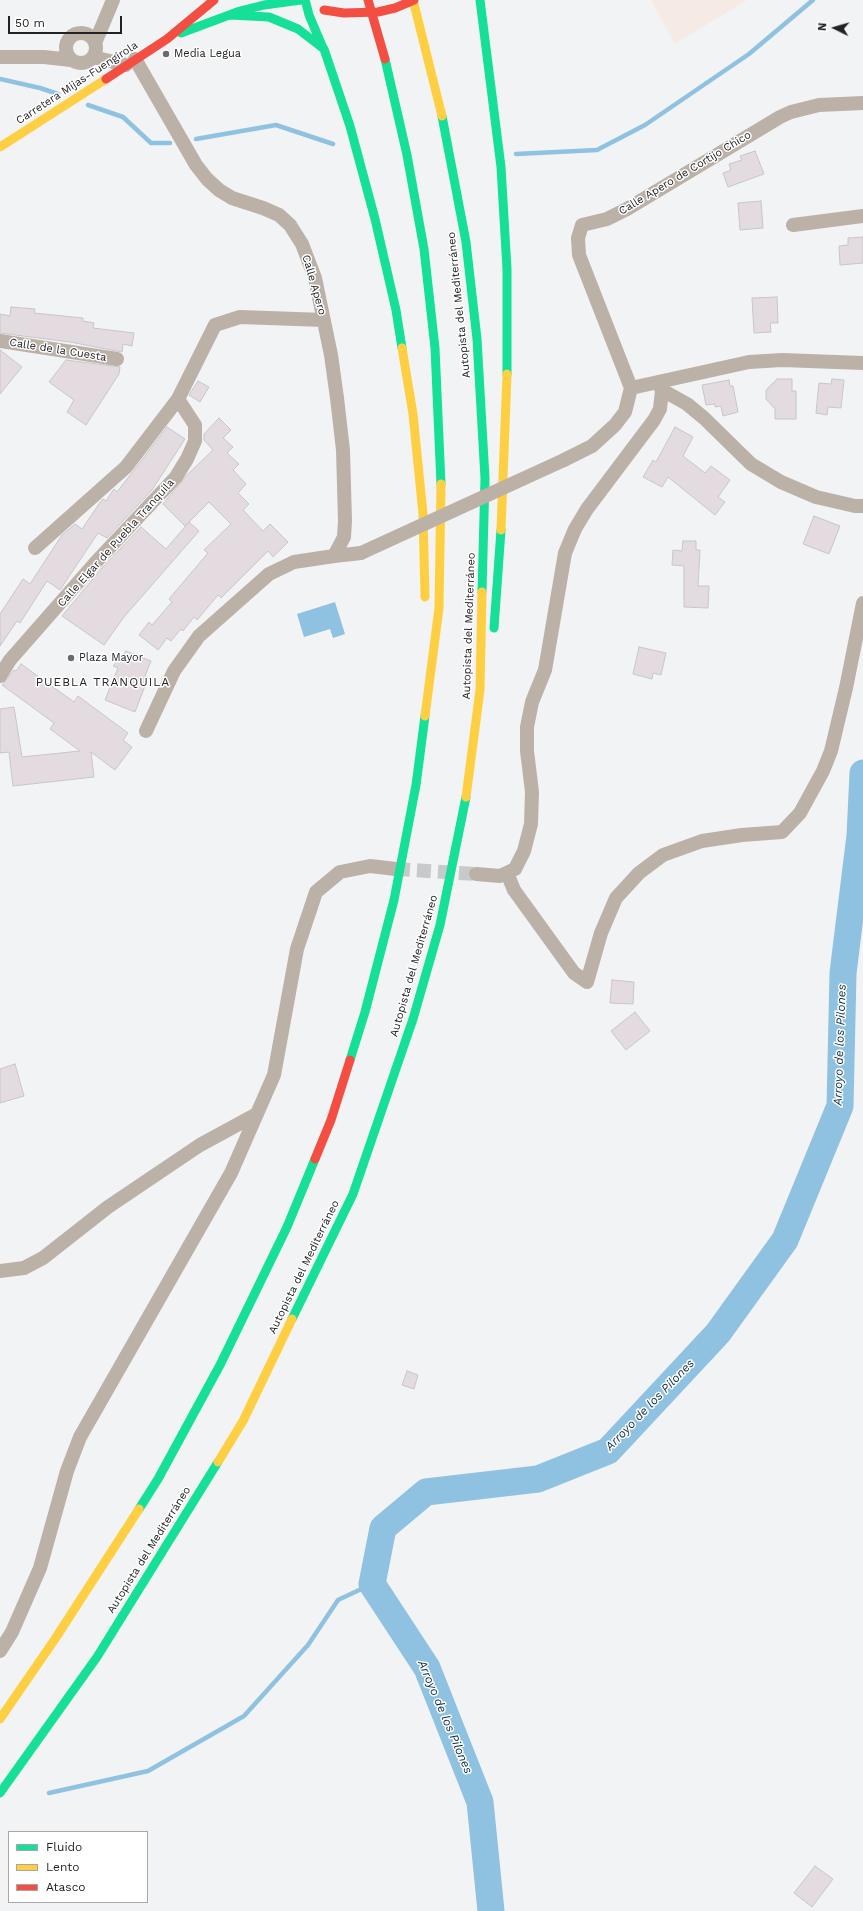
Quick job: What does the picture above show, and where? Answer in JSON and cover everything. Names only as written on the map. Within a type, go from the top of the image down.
[{"type":"main road","points":[[166,39],[214,0]]},
{"type":"main road","points":[[0,1719],[55,1639],[158,1480],[226,1352],[287,1227],[331,1120],[365,1012],[394,900],[416,785],[439,608],[441,490],[434,348],[424,249],[407,155],[385,60],[368,0]]},
{"type":"main road","points":[[166,39],[230,14],[264,5],[303,1],[324,10],[344,13],[378,12],[395,8],[413,0]]},
{"type":"main road","name":"Autopista del Mediterráneo","points":[[0,1793],[97,1657],[243,1421],[353,1194],[413,1019],[440,925],[464,813],[480,690],[485,478],[477,339],[466,242],[450,151],[431,68],[413,0]]},
{"type":"main road","points":[[480,0],[501,167],[507,268],[507,403],[501,540],[492,644],[480,690]]},
{"type":"main road","points":[[303,1],[324,50],[350,126],[375,219],[396,310],[414,422],[423,514],[426,609]]},
{"type":"main road","points":[[230,14],[269,17],[298,29],[324,50]]},
{"type":"main road","name":"Carretera Mijas-Fuengirola","points":[[0,147],[166,39]]},
{"type":"main road","points":[[427,624],[432,662]]},
{"type":"street","points":[[95,43],[108,16],[113,0]]},
{"type":"street","points":[[44,57],[53,53],[67,42],[70,37],[108,16]]},
{"type":"street","points":[[0,57],[44,57],[71,60],[80,64],[85,63],[93,57],[96,48],[95,43],[89,35],[79,33]]},
{"type":"street","points":[[67,42],[66,52],[71,60]]},
{"type":"street","points":[[93,57],[130,62]]},
{"type":"street","name":"Calle Apero","points":[[130,62],[196,165],[207,179],[219,190],[232,198],[273,213],[290,225],[302,244],[315,278],[338,398],[343,450],[344,537],[334,556]]},
{"type":"street","name":"Calle Apero de Cortijo Chico","points":[[631,388],[579,255],[578,238],[582,225],[607,219],[627,209],[780,117],[792,112],[819,105],[863,103]]},
{"type":"street","points":[[793,225],[863,216]]},
{"type":"street","points":[[35,548],[126,467],[178,399],[216,325],[240,317],[324,320]]},
{"type":"street","name":"Calle de la Cuesta","points":[[0,341],[116,359]]},
{"type":"street","points":[[146,731],[174,671],[199,636],[269,574],[294,562],[361,553],[592,446],[615,426],[625,412],[631,388],[660,387],[749,362],[782,360],[863,363]]},
{"type":"street","points":[[660,387],[687,404],[704,418],[751,464],[781,482],[816,497],[855,506],[863,506]]},
{"type":"street","points":[[476,874],[500,876],[507,873],[515,869],[524,851],[531,824],[532,792],[527,751],[527,727],[532,702],[545,670],[565,553],[575,529],[587,509],[654,420],[660,409],[660,387]]},
{"type":"street","name":"Calle Elgar de Puebla Tranquila","points":[[0,676],[10,660],[96,562],[176,477],[187,459],[195,441],[195,425],[178,399]]},
{"type":"street","points":[[507,873],[514,890],[574,973],[587,982],[601,933],[616,898],[639,873],[663,855],[702,841],[742,835],[782,832],[800,813],[823,770],[831,751],[846,688],[863,603]]},
{"type":"street","points":[[0,1651],[12,1632],[40,1568],[67,1471],[80,1437],[231,1173],[274,1075],[297,949],[316,892],[340,872],[370,866],[396,868]]},
{"type":"street","points":[[0,1271],[24,1268],[43,1258],[108,1207],[200,1145],[257,1114]]},
{"type":"shaded area","points":[[651,0],[747,0],[675,44]]},
{"type":"water","points":[[335,602],[345,634],[333,638],[330,629],[304,637],[297,614]]},
{"type":"building","points":[[755,151],[764,174],[728,187],[723,173],[731,170],[729,164],[742,160],[740,156]]},
{"type":"building","points":[[761,201],[763,228],[740,230],[738,203]]},
{"type":"building","points":[[863,237],[863,263],[840,265],[839,246],[848,245],[848,238]]},
{"type":"building","points":[[777,297],[778,323],[770,323],[771,332],[754,333],[752,298]]},
{"type":"building","points":[[11,307],[35,309],[34,313],[83,318],[83,321],[94,323],[93,328],[134,333],[132,346],[123,344],[122,352],[70,342],[0,333],[0,314],[10,316]]},
{"type":"building","points":[[0,350],[22,367],[0,394]]},
{"type":"building","points":[[66,360],[120,367],[119,374],[86,425],[67,412],[74,400],[49,382]]},
{"type":"building","points":[[777,379],[792,379],[792,391],[796,391],[796,419],[775,419],[775,409],[766,399],[766,390]]},
{"type":"building","points":[[832,379],[844,380],[841,408],[828,407],[827,415],[816,413],[819,383],[831,384]]},
{"type":"building","points":[[729,380],[730,386],[733,386],[738,412],[723,416],[721,406],[715,407],[715,404],[706,405],[702,385]]},
{"type":"building","points":[[198,381],[209,387],[200,402],[189,395]]},
{"type":"building","points":[[219,418],[231,430],[223,438],[233,447],[227,453],[239,464],[233,470],[246,484],[238,493],[249,504],[243,510],[263,531],[270,524],[288,542],[273,557],[268,551],[221,598],[218,595],[197,620],[194,617],[183,631],[181,629],[171,641],[167,638],[158,650],[139,635],[149,622],[152,625],[172,602],[169,599],[208,553],[204,550],[231,524],[209,502],[185,526],[163,504],[187,475],[213,450],[204,440],[204,434]]},
{"type":"building","points":[[167,427],[185,439],[152,490],[107,538],[98,533],[60,590],[47,581],[20,623],[17,621],[0,646],[0,614],[23,579],[30,584],[62,535],[75,524],[82,529],[101,501],[103,499],[106,501],[114,489],[117,492]]},
{"type":"building","points":[[675,427],[693,437],[683,456],[705,473],[711,466],[730,480],[718,497],[725,502],[715,515],[668,477],[662,487],[643,477],[653,460],[656,462]]},
{"type":"building","points":[[814,516],[840,526],[829,554],[803,544]]},
{"type":"building","points":[[189,522],[199,531],[124,617],[104,645],[62,616],[102,568],[141,527],[166,549]]},
{"type":"building","points":[[683,541],[696,541],[696,550],[700,550],[698,586],[709,586],[708,608],[684,607],[684,566],[672,565],[673,550],[682,551]]},
{"type":"building","points":[[639,647],[666,653],[661,675],[653,673],[652,679],[633,674]]},
{"type":"building","points":[[126,651],[151,661],[145,676],[148,678],[135,712],[105,700],[118,668],[113,666]]},
{"type":"building","points":[[21,664],[74,702],[78,696],[128,733],[123,740],[132,747],[115,770],[91,752],[94,777],[13,786],[9,752],[0,753],[0,709],[14,707],[22,757],[80,751],[50,729],[54,723],[2,685]]},
{"type":"building","points":[[612,980],[634,982],[633,1004],[610,1003]]},
{"type":"building","points":[[635,1012],[650,1031],[626,1050],[611,1031]]},
{"type":"building","points":[[15,1064],[24,1096],[0,1103],[0,1069]]},
{"type":"building","points":[[407,1371],[418,1375],[414,1389],[402,1385]]},
{"type":"building","points":[[815,1866],[833,1879],[812,1907],[794,1893]]},
{"type":"waterway","points":[[516,154],[597,150],[645,125],[749,54],[813,0]]},
{"type":"waterway","points":[[0,79],[40,88],[58,94]]},
{"type":"waterway","points":[[88,105],[123,117],[151,143],[170,143]]},
{"type":"waterway","points":[[196,139],[276,125],[333,144]]},
{"type":"waterway","name":"Arroyo de los Pilones","points":[[491,1911],[480,1802],[427,1668],[372,1584],[383,1528],[426,1492],[538,1479],[608,1451],[718,1333],[785,1240],[840,1106],[843,973],[860,836],[863,773]]},
{"type":"waterway","points":[[49,1793],[148,1771],[244,1716],[308,1645],[338,1600],[372,1584]]},
{"type":"tunnel","points":[[396,869],[476,874]]},
{"type":"traffic: fast","points":[[181,33],[240,11],[264,5],[301,0]]},
{"type":"traffic: fast","points":[[480,0],[501,167],[507,269],[507,374]]},
{"type":"traffic: fast","points":[[306,3],[309,15],[323,48]]},
{"type":"traffic: fast","points":[[230,15],[269,17],[298,29],[324,49],[350,126],[375,219],[396,310],[402,348]]},
{"type":"traffic: fast","points":[[385,59],[407,155],[424,249],[435,348],[441,484]]},
{"type":"traffic: fast","points":[[442,116],[466,242],[477,339],[485,478],[482,592]]},
{"type":"traffic: fast","points":[[494,628],[501,530]]},
{"type":"traffic: fast","points":[[350,1060],[365,1012],[394,900],[416,785],[425,716]]},
{"type":"traffic: fast","points":[[292,1319],[353,1194],[413,1019],[440,925],[466,797]]},
{"type":"traffic: fast","points":[[139,1509],[158,1479],[220,1365],[287,1227],[315,1159]]},
{"type":"traffic: fast","points":[[0,1793],[97,1657],[218,1462]]},
{"type":"traffic: slow","points":[[413,0],[442,116]]},
{"type":"traffic: slow","points":[[0,147],[106,79]]},
{"type":"traffic: slow","points":[[402,348],[413,414],[423,514],[425,597]]},
{"type":"traffic: slow","points":[[501,530],[507,374]]},
{"type":"traffic: slow","points":[[425,716],[439,608],[441,484]]},
{"type":"traffic: slow","points":[[466,797],[480,690],[482,592]]},
{"type":"traffic: slow","points":[[218,1462],[243,1421],[292,1319]]},
{"type":"traffic: slow","points":[[0,1719],[55,1639],[139,1509]]},
{"type":"traffic: jam","points":[[106,79],[167,39],[214,0]]},
{"type":"traffic: jam","points":[[368,0],[385,59]]},
{"type":"traffic: jam","points":[[324,10],[344,13],[378,12],[395,8],[414,0]]},
{"type":"traffic: jam","points":[[315,1159],[331,1120],[350,1060]]},
{"type":"place","name":"Media Legua","points":[[166,54]]},
{"type":"place","name":"Plaza Mayor","points":[[71,658]]},
{"type":"district","name":"PUEBLA TRANQUILA","points":[[103,682]]}]
